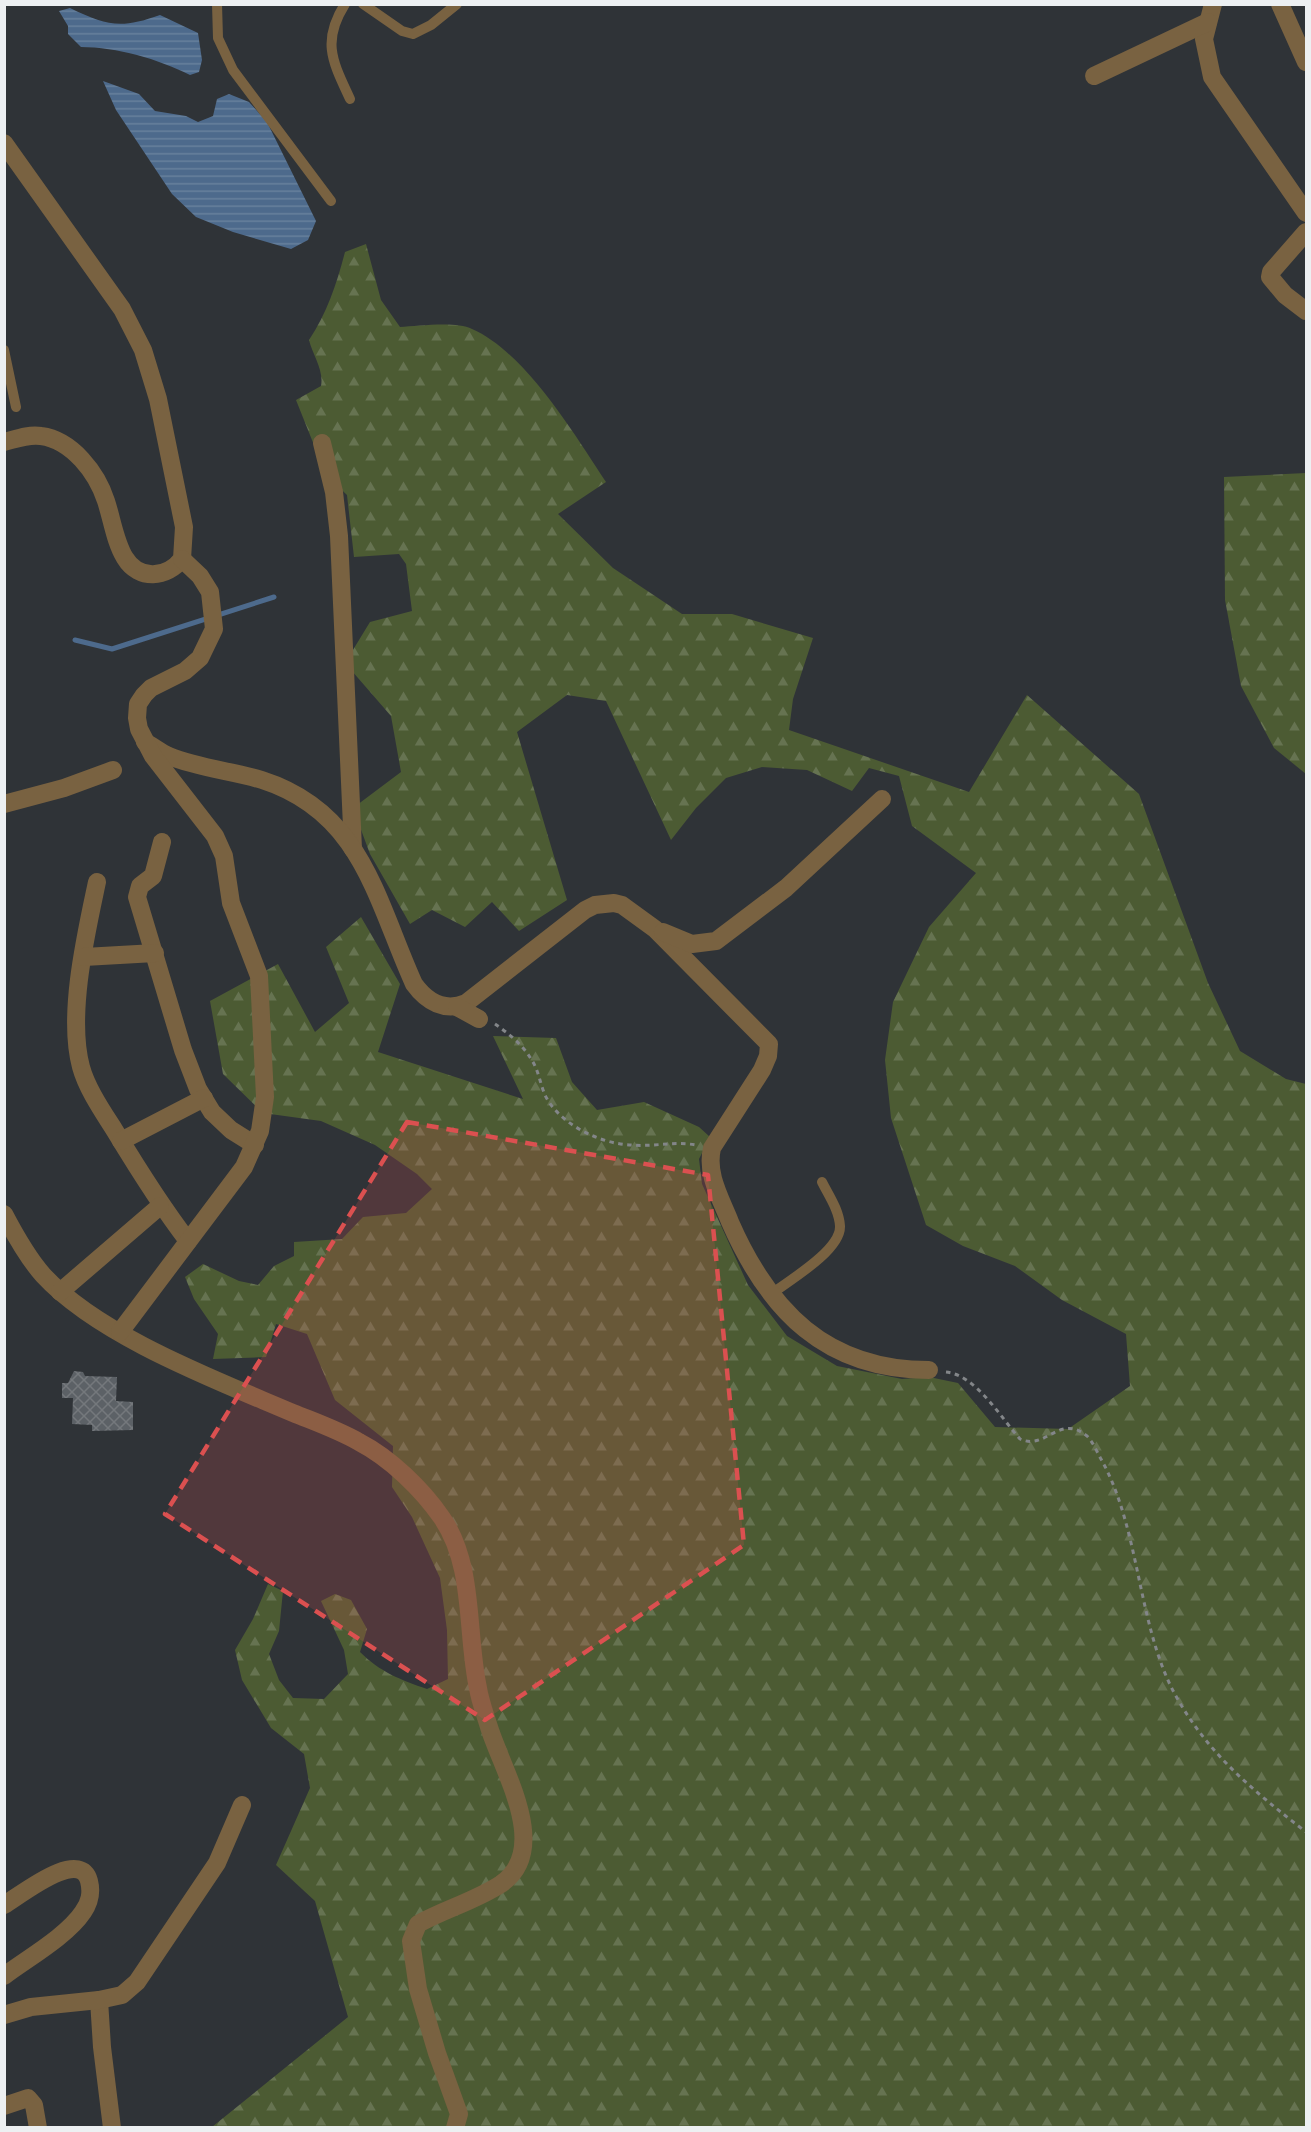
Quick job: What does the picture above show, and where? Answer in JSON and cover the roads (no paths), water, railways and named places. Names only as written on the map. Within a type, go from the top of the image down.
[{"type":"street","points":[[1280,4],[1306,62]]},
{"type":"street","points":[[1094,76],[1210,13]]},
{"type":"street","points":[[1210,13],[1204,39],[1212,77],[1306,213]]},
{"type":"street","points":[[4,143],[122,309],[143,350],[158,399],[184,527],[182,559],[170,572],[162,574],[143,573],[134,568],[120,546],[102,488],[81,459],[66,446],[48,437],[29,436],[4,442]]},
{"type":"street","points":[[1306,232],[1270,272],[1270,277],[1285,295],[1306,311]]},
{"type":"street","points":[[322,443],[334,492],[339,536],[353,849]]},
{"type":"street","points":[[120,1332],[244,1167],[260,1131],[265,1097],[259,976],[231,903],[220,845],[165,776],[145,742],[137,718],[138,704],[144,694],[151,688],[185,671],[200,658],[213,629],[214,610],[210,592],[200,576],[182,559]]},
{"type":"street","points":[[145,742],[169,756],[263,781],[305,800],[334,824],[353,849],[379,900],[414,984],[421,993],[441,1006],[458,1007],[479,1019]]},
{"type":"street","points":[[4,804],[64,788],[113,770]]},
{"type":"street","points":[[655,929],[692,944],[716,941],[786,888],[882,799]]},
{"type":"street","points":[[162,842],[153,876],[140,886],[137,897],[183,1050],[212,1112],[231,1131],[255,1145]]},
{"type":"street","points":[[96,882],[78,999],[77,1036],[81,1068],[98,1104],[160,1206],[188,1241]]},
{"type":"street","points":[[458,1007],[483,992],[575,917],[595,905],[622,905],[655,929],[769,1044],[768,1056],[762,1070],[712,1148],[710,1170],[744,1253],[771,1294],[796,1323],[834,1348],[895,1370],[929,1370]]},
{"type":"street","points":[[84,957],[155,953]]},
{"type":"street","points":[[121,1141],[204,1098]]},
{"type":"street","points":[[60,1292],[160,1206]]},
{"type":"street","points":[[4,1214],[34,1264],[60,1292],[120,1332],[198,1372],[360,1442],[399,1470],[442,1518],[454,1541],[464,1575],[477,1687],[495,1748],[518,1803],[525,1837],[517,1863],[504,1882],[476,1898],[418,1924],[411,1941],[418,1989],[437,2053],[459,2114],[455,2127]]},
{"type":"street","points":[[4,2015],[31,2007],[99,2000],[122,1995],[137,1982],[218,1863],[242,1805]]},
{"type":"street","points":[[4,1905],[57,1873],[72,1868],[81,1869],[87,1877],[91,1890],[83,1913],[70,1926],[4,1976]]},
{"type":"street","points":[[99,2000],[102,2047],[112,2127]]},
{"type":"street","points":[[4,2106],[28,2098],[34,2105],[38,2127]]},
{"type":"lane","points":[[218,4],[218,38],[233,70],[331,201]]},
{"type":"lane","points":[[345,4],[333,23],[330,46],[335,66],[350,99]]},
{"type":"lane","points":[[363,4],[402,31],[413,34],[421,32],[457,4]]},
{"type":"lane","points":[[4,350],[16,407]]},
{"type":"lane","points":[[771,1294],[818,1259],[835,1243],[840,1228],[837,1212],[822,1182]]},
{"type":"water","points":[[70,8],[94,19],[114,24],[135,22],[160,15],[198,33],[202,60],[199,72],[190,75],[137,55],[109,49],[81,47],[68,34],[68,26],[59,11]]},
{"type":"water","points":[[103,81],[139,94],[155,111],[186,116],[198,122],[213,116],[217,99],[229,94],[249,102],[267,122],[316,221],[308,240],[291,249],[233,232],[196,217],[172,194],[116,110]]},
{"type":"waterway","points":[[75,640],[112,649],[274,597]]}]
